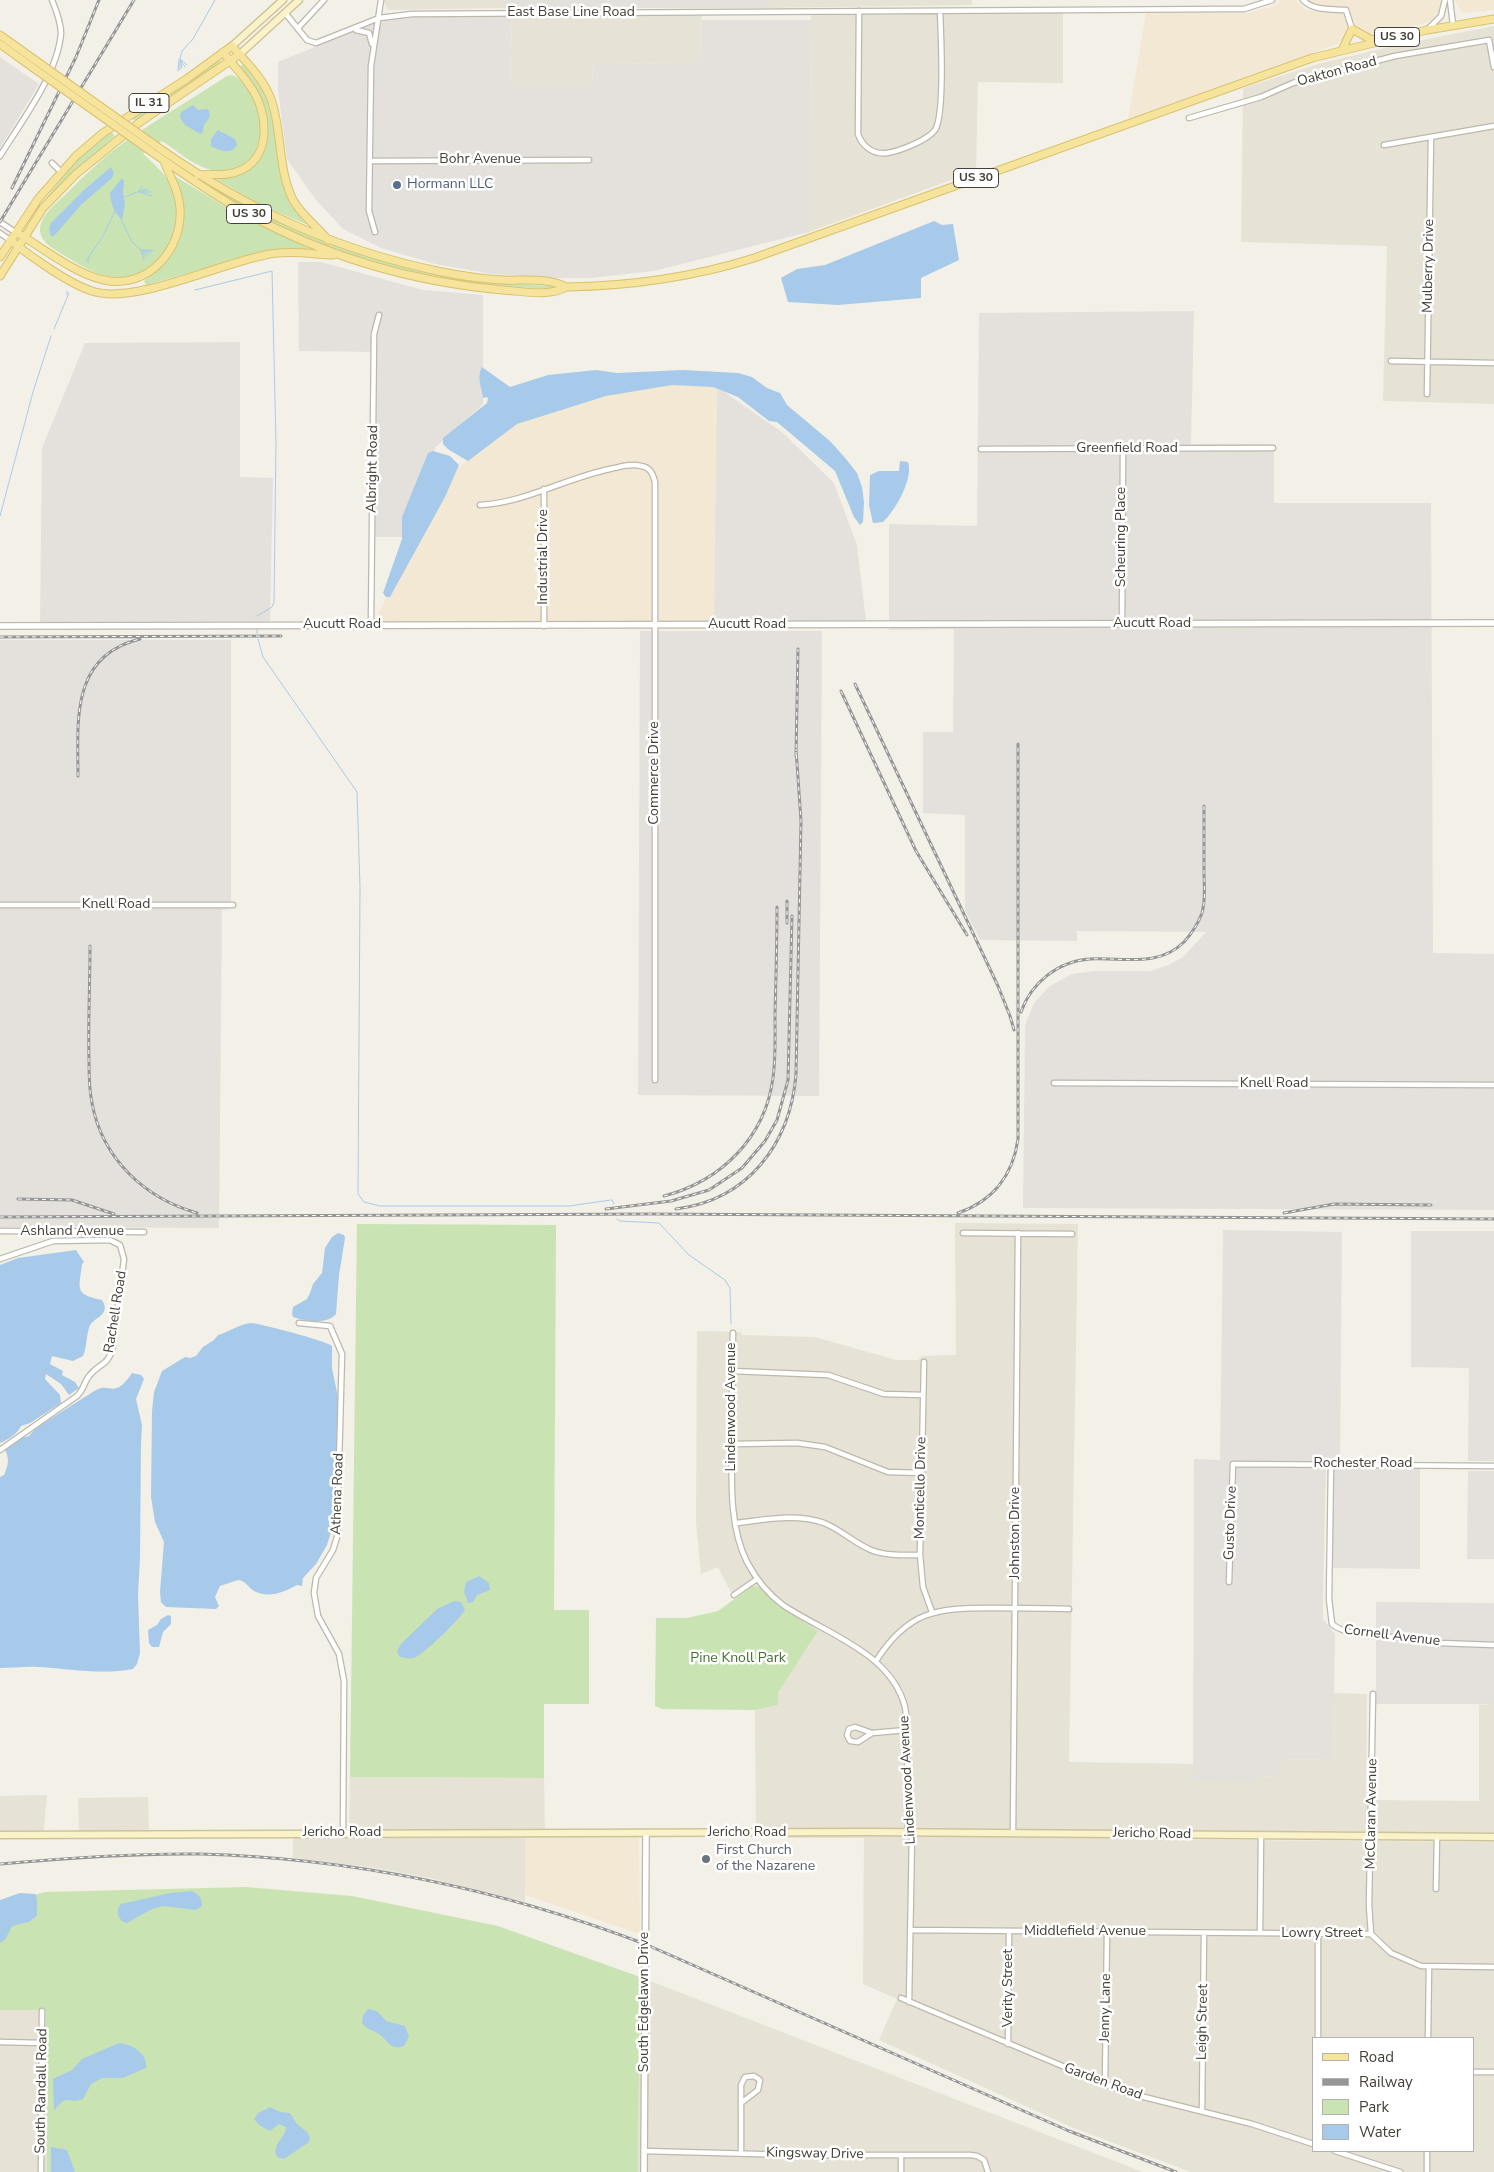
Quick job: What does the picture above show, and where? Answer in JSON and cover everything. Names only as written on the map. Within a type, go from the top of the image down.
[{"type":"main road","name":"IL 31","points":[[0,257],[38,199],[61,172],[103,133],[232,46],[283,0]]},
{"type":"main road","name":"IL 31","points":[[0,276],[24,237],[54,196],[90,161],[140,122],[230,62],[286,14],[299,0]]},
{"type":"main road","name":"US 30","points":[[0,35],[33,63],[164,161],[245,212],[295,237],[341,255],[412,276],[472,286],[535,292],[558,292],[566,287],[660,279],[713,269],[746,260],[1277,70],[1342,50],[1384,40],[1427,30],[1494,19]]},
{"type":"main road","points":[[1342,50],[1352,29],[1370,39],[1384,40]]},
{"type":"main road","name":"US 30","points":[[0,44],[33,63],[198,174],[267,214],[329,240],[405,264],[449,273],[500,280],[557,282],[566,287]]},
{"type":"main road","points":[[232,46],[262,81],[272,103],[288,184],[293,199],[306,217],[329,240]]},
{"type":"main road","points":[[198,174],[226,175],[241,170],[253,161],[262,148],[265,127],[259,102],[251,86],[223,52]]},
{"type":"main road","points":[[15,232],[95,278],[119,282],[141,277],[157,266],[168,254],[175,241],[180,224],[178,194],[164,161]]},
{"type":"main road","points":[[10,240],[18,247],[80,285],[96,292],[109,294],[119,294],[148,288],[266,254],[341,255]]},
{"type":"main road","name":"Jericho Road","points":[[0,1835],[1013,1833],[1494,1837]]},
{"type":"street","points":[[0,156],[42,88],[53,63],[61,31],[52,0]]},
{"type":"street","points":[[286,14],[298,28],[324,0]]},
{"type":"street","points":[[375,232],[369,211],[373,48],[382,0]]},
{"type":"street","name":"East Base Line Road","points":[[298,28],[307,40],[316,43],[379,18],[412,14],[1244,9],[1272,0]]},
{"type":"street","points":[[1303,0],[1314,7],[1346,10],[1352,29]]},
{"type":"street","points":[[1427,30],[1441,16],[1445,0]]},
{"type":"street","points":[[1450,0],[1453,26]]},
{"type":"street","points":[[859,11],[858,134],[865,146],[872,151],[881,153],[891,152],[927,138],[937,125],[941,62],[940,11]]},
{"type":"street","points":[[350,30],[368,33],[373,48]]},
{"type":"street","name":"Oakton Road","points":[[1189,118],[1261,97],[1293,83],[1395,56],[1489,40],[1494,67]]},
{"type":"street","points":[[1384,145],[1494,126]]},
{"type":"street","name":"Mulberry Drive","points":[[1428,394],[1431,137]]},
{"type":"street","name":"Bohr Avenue","points":[[370,161],[590,160]]},
{"type":"street","points":[[52,163],[61,172]]},
{"type":"street","points":[[0,222],[15,232]]},
{"type":"street","points":[[0,233],[10,240]]},
{"type":"street","name":"Albright Road","points":[[371,625],[374,334],[380,315]]},
{"type":"street","points":[[1391,361],[1494,363]]},
{"type":"street","name":"Greenfield Road","points":[[981,449],[1273,448]]},
{"type":"street","name":"Scheuring Place","points":[[1122,624],[1123,449]]},
{"type":"street","name":"Commerce Drive","points":[[544,489],[585,474],[637,465],[652,472],[655,482],[655,1080]]},
{"type":"street","points":[[480,505],[500,504],[544,489]]},
{"type":"street","name":"Industrial Drive","points":[[544,489],[544,626]]},
{"type":"street","name":"Aucutt Road","points":[[0,626],[1494,623]]},
{"type":"street","name":"Knell Road","points":[[0,905],[233,905]]},
{"type":"street","name":"Knell Road","points":[[1054,1083],[1494,1085]]},
{"type":"street","name":"Ashland Avenue","points":[[0,1231],[144,1232]]},
{"type":"street","points":[[962,1233],[1072,1234]]},
{"type":"street","name":"Johnston Drive","points":[[1013,1833],[1018,1233]]},
{"type":"street","name":"Rachell Road","points":[[0,1259],[53,1241],[110,1240],[120,1246],[124,1259],[113,1346],[109,1359],[102,1367],[90,1374],[77,1396],[0,1450]]},
{"type":"street","name":"Athena Road","points":[[299,1323],[330,1326],[342,1354],[338,1537],[333,1550],[316,1578],[314,1593],[318,1616],[339,1654],[344,1681],[343,1833]]},
{"type":"street","name":"Lindenwood Avenue","points":[[733,1333],[733,1497],[742,1551],[757,1579],[783,1605],[876,1661],[897,1688],[904,1705],[907,1730],[908,1828],[912,1834],[909,2002]]},
{"type":"street","name":"Monticello Drive","points":[[924,1362],[920,1555],[923,1587],[932,1612]]},
{"type":"street","points":[[732,1371],[828,1375],[884,1394],[923,1395]]},
{"type":"street","points":[[732,1444],[797,1444],[825,1447],[888,1472],[922,1473]]},
{"type":"street","name":"Rochester Road","points":[[1233,1464],[1494,1466]]},
{"type":"street","name":"Gusto Drive","points":[[1229,1582],[1233,1464]]},
{"type":"street","name":"Cornell Avenue","points":[[1331,1464],[1329,1599],[1332,1624],[1338,1630],[1352,1634],[1429,1638],[1439,1643],[1494,1645]]},
{"type":"street","points":[[736,1523],[802,1518],[825,1523],[871,1550],[899,1556],[920,1555]]},
{"type":"street","points":[[734,1595],[757,1579]]},
{"type":"street","points":[[876,1661],[884,1649],[901,1631],[922,1616],[932,1612],[954,1608],[1069,1609]]},
{"type":"street","name":"McClaran Avenue","points":[[1371,1934],[1374,1694]]},
{"type":"street","points":[[872,1733],[858,1742],[850,1741],[848,1735],[849,1729],[852,1727],[872,1733],[907,1730]]},
{"type":"street","name":"South Edgelawn Drive","points":[[644,2172],[646,1833]]},
{"type":"street","points":[[1260,1933],[1261,1835]]},
{"type":"street","points":[[1436,1889],[1437,1836]]},
{"type":"street","name":"Middlefield Avenue","points":[[911,1930],[1260,1933]]},
{"type":"street","name":"Verity Street","points":[[1008,2044],[1009,1932]]},
{"type":"street","name":"Jenny Lane","points":[[1104,2084],[1107,1932]]},
{"type":"street","name":"Leigh Street","points":[[1202,2111],[1204,1933]]},
{"type":"street","name":"Lowry Street","points":[[1260,1933],[1371,1934],[1391,1953],[1408,1962],[1429,1967],[1494,1967]]},
{"type":"street","points":[[1318,1934],[1318,2037]]},
{"type":"street","points":[[1428,2037],[1429,1967]]},
{"type":"street","name":"Garden Road","points":[[901,1998],[1124,2092],[1252,2124],[1312,2144]]},
{"type":"street","name":"South Randall Road","points":[[41,2172],[42,2011]]},
{"type":"street","points":[[0,2042],[43,2042]]},
{"type":"street","points":[[1474,2072],[1494,2072]]},
{"type":"street","points":[[741,2103],[745,2098],[758,2090],[760,2084],[758,2078],[750,2075],[745,2077],[742,2085],[741,2103],[741,2153]]},
{"type":"street","name":"Kingsway Drive","points":[[644,2151],[901,2156],[970,2155],[984,2160],[988,2172]]},
{"type":"street","points":[[1337,2152],[1400,2172]]},
{"type":"street","points":[[1427,2152],[1427,2172]]},
{"type":"street","points":[[901,2156],[901,2172]]},
{"type":"shaded area","points":[[383,0],[502,0],[502,8],[388,10]]},
{"type":"shaded area","points":[[502,0],[769,0],[769,8],[502,8]]},
{"type":"shaded area","points":[[769,0],[972,0],[972,5],[769,8]]},
{"type":"shaded area","points":[[1281,0],[1295,0],[1306,10],[1328,13],[1301,0],[1442,0],[1440,10],[1434,18],[1423,24],[1369,35],[1346,27],[1345,37],[1337,44],[1128,119],[1146,13],[1248,13],[1271,7]]},
{"type":"shaded area","points":[[1455,0],[1494,0],[1494,10],[1462,13]]},
{"type":"shaded area","points":[[1063,13],[1063,83],[978,82],[976,171],[809,232],[811,14]]},
{"type":"shaded area","points":[[702,14],[701,63],[593,64],[592,86],[510,86],[512,16]]},
{"type":"shaded area","points":[[391,16],[512,16],[510,86],[592,86],[593,64],[701,63],[702,20],[811,20],[809,232],[654,271],[591,278],[546,278],[492,274],[435,264],[381,248],[343,229],[316,200],[287,159],[278,90],[278,62]]},
{"type":"shaded area","points":[[1494,26],[1494,404],[1383,401],[1387,246],[1241,242],[1243,88],[1318,64],[1393,46]]},
{"type":"shaded area","points":[[0,57],[39,84],[0,148]]},
{"type":"shaded area","points":[[298,262],[321,262],[423,290],[483,295],[483,404],[436,447],[406,511],[402,537],[375,537],[377,352],[299,351]]},
{"type":"shaded area","points":[[1194,311],[1191,444],[1274,444],[1274,503],[1431,503],[1433,953],[1494,954],[1494,1210],[1023,1208],[1025,1025],[1034,1003],[1050,986],[1072,974],[1094,971],[1151,971],[1168,965],[1182,958],[1206,932],[1077,931],[1077,941],[980,940],[965,910],[965,815],[923,813],[923,732],[953,732],[954,629],[889,630],[889,524],[977,526],[979,313]]},
{"type":"shaded area","points":[[240,342],[240,477],[273,478],[270,621],[40,623],[42,448],[85,343]]},
{"type":"shaded area","points":[[656,383],[717,387],[714,622],[374,622],[413,543],[456,470],[510,421]]},
{"type":"shaded area","points":[[717,387],[782,432],[834,483],[857,545],[866,621],[714,622]]},
{"type":"shaded area","points":[[640,631],[822,631],[819,1096],[638,1095]]},
{"type":"shaded area","points":[[0,640],[231,640],[231,901],[230,909],[222,910],[219,1228],[0,1227]]},
{"type":"shaded area","points":[[955,1223],[1078,1224],[1069,1762],[1193,1764],[1193,1781],[1256,1781],[1256,1776],[1280,1777],[1281,1759],[1333,1760],[1334,1693],[1367,1694],[1366,1800],[1479,1801],[1479,1705],[1494,1704],[1494,1833],[1108,1831],[1109,1839],[1494,1842],[1494,2172],[1191,2172],[1076,2129],[879,2040],[897,1999],[863,1984],[864,1838],[756,1838],[755,1710],[778,1705],[778,1693],[818,1631],[753,1586],[734,1598],[718,1567],[701,1574],[696,1523],[697,1331],[741,1332],[742,1335],[815,1337],[896,1360],[918,1360],[922,1356],[956,1355]]},
{"type":"shaded area","points":[[1223,1230],[1342,1232],[1340,1461],[1326,1462],[1323,1598],[1323,1619],[1335,1634],[1333,1760],[1281,1759],[1281,1777],[1256,1776],[1256,1782],[1193,1781],[1194,1459],[1220,1460]]},
{"type":"shaded area","points":[[1411,1231],[1494,1231],[1494,1461],[1468,1461],[1469,1368],[1411,1367]]},
{"type":"shaded area","points":[[1333,1466],[1420,1467],[1420,1569],[1332,1568]]},
{"type":"shaded area","points":[[1468,1471],[1494,1471],[1494,1559],[1467,1559]]},
{"type":"shaded area","points":[[1376,1602],[1494,1603],[1494,1704],[1376,1704]]},
{"type":"shaded area","points":[[350,1777],[544,1778],[545,1836],[525,1836],[525,1902],[430,1878],[369,1867],[293,1858],[293,1838],[349,1838]]},
{"type":"shaded area","points":[[47,1795],[43,1839],[0,1839],[0,1796]]},
{"type":"shaded area","points":[[148,1797],[149,1831],[79,1831],[78,1798]]},
{"type":"shaded area","points":[[525,1836],[639,1837],[640,1934],[525,1895]]},
{"type":"shaded area","points":[[640,1977],[1143,2172],[638,2172]]},
{"type":"shaded area","points":[[0,2010],[46,2010],[47,2172],[0,2172]]},
{"type":"green space","points":[[219,60],[222,63],[136,121],[131,118]]},
{"type":"green space","points":[[243,64],[266,96],[271,111],[283,178],[308,225],[259,204],[213,177],[222,177],[230,174],[261,154],[267,141],[267,118],[264,107],[253,85],[240,67]]},
{"type":"green space","points":[[232,75],[240,80],[251,93],[257,107],[260,122],[260,137],[256,150],[249,161],[238,169],[225,172],[208,169],[190,160],[162,141],[143,154],[164,175],[174,191],[178,210],[177,221],[170,241],[152,265],[134,275],[123,277],[106,276],[82,266],[47,244],[40,231],[40,226],[45,216],[99,162],[147,126],[227,76]]},
{"type":"green space","points":[[111,132],[115,136],[72,173],[43,205],[41,204],[79,158]]},
{"type":"green space","points":[[173,175],[239,215],[313,250],[262,252],[146,285],[144,281],[158,270],[168,258],[181,234],[182,206]]},
{"type":"green space","points":[[207,184],[289,227],[332,244],[376,258],[420,270],[465,278],[511,284],[558,286],[558,289],[480,283],[404,269],[367,259],[330,247],[294,232],[231,201]]},
{"type":"green space","points":[[357,1224],[556,1225],[554,1610],[589,1610],[589,1704],[544,1704],[544,1778],[350,1777]]},
{"type":"green space","name":"Pine Knoll Park","points":[[753,1586],[759,1587],[779,1606],[818,1631],[778,1693],[778,1705],[755,1710],[662,1709],[655,1706],[656,1618],[687,1618],[718,1611]]},
{"type":"green space","points":[[246,1887],[352,1896],[498,1926],[640,1977],[638,2172],[47,2172],[46,2010],[0,2010],[0,1904],[45,1892]]},
{"type":"water","points":[[193,105],[198,110],[207,109],[209,111],[210,117],[204,125],[203,132],[200,134],[185,125],[180,118],[181,112]]},
{"type":"water","points":[[218,130],[235,139],[237,145],[235,148],[225,151],[211,146],[211,139]]},
{"type":"water","points":[[111,167],[114,173],[112,178],[82,204],[53,237],[51,236],[49,229],[51,223],[84,190]]},
{"type":"water","points":[[122,178],[124,181],[125,205],[122,220],[113,208],[110,193]]},
{"type":"water","points":[[934,221],[942,225],[953,224],[959,260],[921,278],[921,298],[838,305],[788,302],[781,278],[797,269],[825,265]]},
{"type":"water","points":[[482,367],[510,387],[548,375],[596,370],[617,373],[683,370],[738,373],[752,377],[767,388],[780,393],[787,405],[831,442],[857,473],[862,487],[864,502],[863,522],[860,525],[854,517],[835,471],[777,422],[769,421],[738,397],[713,387],[672,385],[606,396],[517,424],[468,461],[449,450],[443,444],[443,438],[487,403],[487,397],[483,398],[479,375]]},
{"type":"water","points":[[433,451],[450,456],[459,465],[445,497],[390,597],[386,597],[383,593],[402,539],[402,517],[428,453]]},
{"type":"water","points":[[900,461],[908,462],[909,469],[906,485],[888,517],[883,522],[873,523],[869,505],[870,475],[879,471],[899,471]]},
{"type":"water","points":[[338,1233],[344,1235],[345,1238],[339,1275],[336,1314],[322,1321],[309,1321],[293,1317],[293,1307],[307,1299],[313,1284],[322,1273],[325,1248],[332,1237]]},
{"type":"water","points":[[76,1250],[84,1262],[82,1264],[80,1290],[87,1296],[102,1300],[105,1310],[89,1328],[83,1356],[73,1361],[52,1356],[50,1364],[63,1371],[62,1375],[75,1382],[79,1388],[69,1395],[61,1384],[46,1374],[45,1379],[60,1395],[61,1403],[30,1423],[21,1426],[12,1436],[0,1443],[0,1265],[18,1258]]},
{"type":"water","points":[[251,1323],[319,1340],[332,1346],[332,1368],[340,1407],[333,1489],[334,1522],[327,1545],[316,1564],[303,1578],[302,1586],[297,1585],[282,1592],[265,1594],[254,1591],[238,1580],[220,1586],[215,1597],[219,1606],[216,1609],[166,1607],[161,1602],[160,1592],[164,1542],[155,1522],[151,1497],[154,1392],[162,1371],[185,1357],[196,1356],[203,1347],[218,1335]]},
{"type":"water","points":[[132,1373],[141,1375],[144,1379],[136,1399],[142,1425],[138,1595],[140,1653],[137,1664],[133,1669],[110,1672],[34,1667],[0,1668],[0,1477],[4,1475],[7,1466],[8,1456],[5,1450],[18,1439],[29,1436],[35,1429],[96,1390],[101,1388],[113,1389],[121,1386]]},
{"type":"water","points":[[479,1576],[489,1583],[490,1590],[477,1595],[473,1602],[468,1603],[464,1592],[466,1582]]},
{"type":"water","points":[[454,1601],[461,1602],[465,1610],[449,1629],[414,1658],[399,1656],[397,1651],[401,1644],[437,1609]]},
{"type":"water","points":[[168,1615],[171,1616],[171,1624],[163,1632],[159,1647],[152,1647],[149,1643],[148,1630]]},
{"type":"water","points":[[192,1891],[201,1898],[202,1906],[196,1910],[163,1906],[150,1910],[127,1923],[121,1920],[118,1915],[121,1904],[170,1893]]},
{"type":"water","points":[[20,1893],[35,1894],[37,1898],[37,1916],[29,1922],[12,1926],[5,1940],[0,1943],[0,1900]]},
{"type":"water","points":[[369,2009],[377,2011],[386,2021],[405,2026],[409,2037],[404,2046],[392,2046],[379,2034],[368,2029],[362,2023],[363,2017]]},
{"type":"water","points":[[119,2043],[129,2045],[138,2050],[144,2058],[146,2068],[123,2078],[102,2078],[91,2084],[83,2099],[65,2100],[54,2111],[53,2079],[72,2070],[82,2059]]},
{"type":"water","points":[[270,2107],[280,2112],[290,2113],[310,2138],[309,2142],[284,2159],[277,2157],[276,2149],[286,2127],[279,2124],[270,2131],[259,2125],[254,2119],[258,2113]]},
{"type":"water","points":[[51,2147],[67,2150],[75,2172],[51,2172]]},
{"type":"waterway","points":[[182,68],[180,59],[182,51],[193,39],[215,0]]},
{"type":"waterway","points":[[180,59],[187,65]]},
{"type":"waterway","points":[[178,71],[179,60]]},
{"type":"waterway","points":[[181,61],[185,67]]},
{"type":"waterway","points":[[180,62],[180,70]]},
{"type":"waterway","points":[[139,191],[142,186]]},
{"type":"waterway","points":[[125,197],[145,189]]},
{"type":"waterway","points":[[142,191],[148,190]]},
{"type":"waterway","points":[[139,192],[152,196]]},
{"type":"waterway","points":[[142,192],[151,192]]},
{"type":"waterway","points":[[86,261],[103,236],[115,211]]},
{"type":"waterway","points":[[121,219],[132,242],[148,256]]},
{"type":"waterway","points":[[141,250],[144,260]]},
{"type":"waterway","points":[[142,250],[154,250]]},
{"type":"waterway","points":[[144,250],[152,252]]},
{"type":"waterway","points":[[144,251],[150,254]]},
{"type":"waterway","points":[[142,252],[146,258]]},
{"type":"waterway","points":[[88,258],[88,263]]},
{"type":"waterway","points":[[195,290],[272,271],[276,443],[274,602],[272,607],[257,616]]},
{"type":"waterway","points":[[54,329],[69,293]]},
{"type":"waterway","points":[[0,516],[33,392],[51,336]]},
{"type":"waterway","points":[[258,639],[263,657],[357,792],[360,887],[358,1194],[364,1202],[380,1206],[569,1206],[611,1200]]},
{"type":"waterway","points":[[612,1200],[614,1204]]},
{"type":"waterway","points":[[617,1219],[620,1221],[659,1223],[689,1255],[725,1280],[730,1288],[731,1324]]},
{"type":"railway","points":[[12,188],[76,57],[99,0]]},
{"type":"railway","points":[[0,222],[134,0]]},
{"type":"railway","points":[[0,637],[281,636]]},
{"type":"railway","points":[[78,776],[79,713],[83,693],[90,675],[101,660],[117,648],[140,639]]},
{"type":"railway","points":[[796,756],[798,649]]},
{"type":"railway","points":[[855,684],[998,986],[1014,1030]]},
{"type":"railway","points":[[841,691],[916,851],[967,935]]},
{"type":"railway","points":[[958,1213],[981,1201],[999,1185],[1011,1164],[1018,1139],[1018,744]]},
{"type":"railway","points":[[676,1209],[702,1203],[724,1194],[744,1181],[761,1164],[774,1145],[785,1124],[792,1100],[796,1075],[801,821],[796,749]]},
{"type":"railway","points":[[1021,1012],[1026,1001],[1039,983],[1047,975],[1067,964],[1090,959],[1139,960],[1151,958],[1174,950],[1184,942],[1197,925],[1203,908],[1204,806]]},
{"type":"railway","points":[[787,901],[787,923]]},
{"type":"railway","points":[[664,1196],[704,1180],[721,1168],[737,1154],[761,1120],[768,1100],[775,1062],[777,907]]},
{"type":"railway","points":[[606,1209],[671,1201],[709,1190],[742,1168],[765,1141],[777,1120],[788,1080],[792,916]]},
{"type":"railway","points":[[90,946],[89,1077],[91,1098],[97,1123],[105,1141],[128,1173],[160,1197],[197,1213]]},
{"type":"railway","points":[[18,1199],[72,1200],[114,1214]]},
{"type":"railway","points":[[1284,1213],[1334,1204],[1431,1205]]},
{"type":"railway","points":[[0,1217],[651,1214],[1494,1219]]},
{"type":"railway","points":[[0,1864],[150,1854],[257,1857],[314,1862],[370,1870],[482,1893],[537,1908],[645,1944],[1069,2131],[1176,2172]]},
{"type":"place","name":"Hormann LLC","points":[[397,185]]},
{"type":"place","name":"First Church of the Nazarene","points":[[706,1859]]}]
